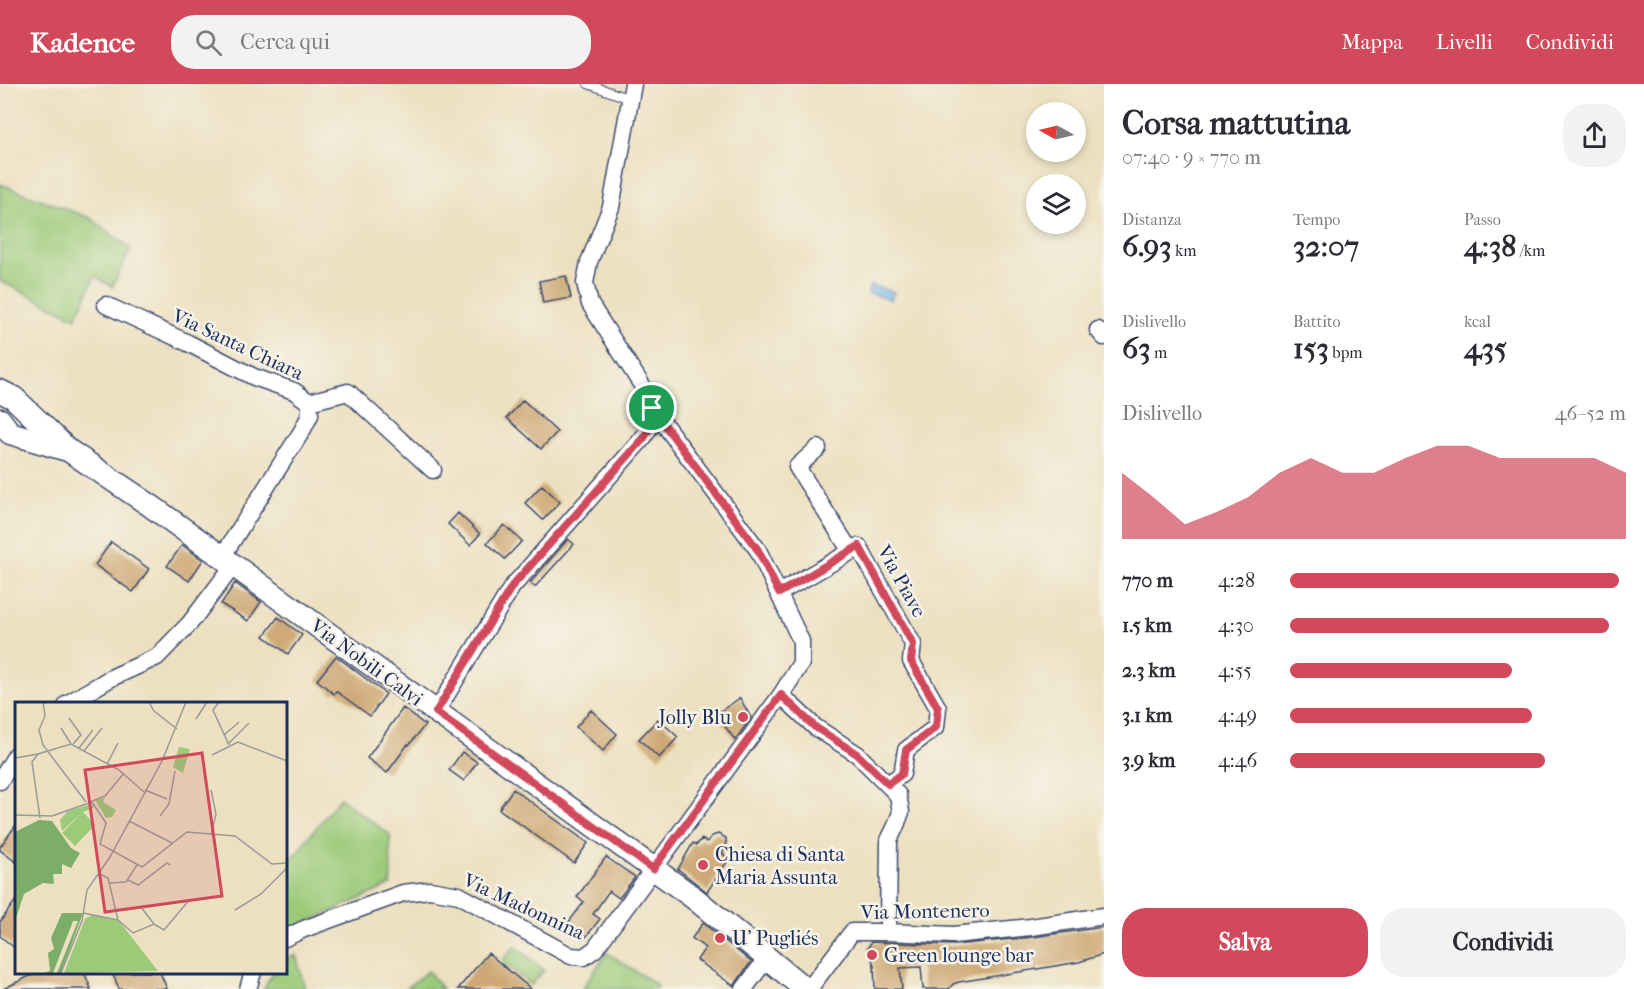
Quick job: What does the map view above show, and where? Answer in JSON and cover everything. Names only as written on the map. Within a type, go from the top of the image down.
[{"type":"main road","name":"Via Nobili Calvi","points":[[0,391],[14,398],[68,450],[228,562],[694,898],[807,989]]},
{"type":"main road","name":"Via Nobili Calvi","points":[[0,420],[10,434],[68,450]]},
{"type":"street","name":"Via Madonnina","points":[[286,938],[403,893],[430,890],[459,895],[571,956],[584,957],[595,949],[781,695],[801,663],[801,641],[758,550],[652,408],[643,387],[590,304],[585,283],[589,262],[611,207],[631,92]]},
{"type":"street","name":"Via Santa Chiara","points":[[106,305],[254,377],[294,391],[309,402],[348,392],[433,470]]},
{"type":"street","points":[[72,702],[111,678],[157,657],[190,623],[228,562],[302,431],[310,415],[309,402]]},
{"type":"street","points":[[436,712],[512,586],[644,438],[651,425],[652,408]]},
{"type":"street","name":"Via Piave","points":[[818,448],[797,466],[848,547],[859,546]]},
{"type":"street","name":"Via Piave","points":[[779,593],[859,546]]},
{"type":"street","name":"Via Piave","points":[[859,546],[913,644],[911,661],[938,708],[936,727],[906,750],[902,774],[893,790]]},
{"type":"street","points":[[781,695],[815,727],[857,754],[893,790],[901,812],[889,840],[888,932]]},
{"type":"street","points":[[0,781],[15,757]]},
{"type":"street","name":"Via Montenero","points":[[807,989],[852,932],[953,935],[1031,927],[1104,916]]},
{"type":"street","points":[[744,989],[767,958]]},
{"type":"lane","points":[[588,84],[631,92]]},
{"type":"green space","points":[[0,184],[90,218],[131,249],[112,287],[95,276],[76,318],[0,281]]},
{"type":"green space","points":[[340,798],[390,835],[391,885],[286,932],[286,866]]},
{"type":"green space","points":[[515,946],[544,970],[531,985],[502,961]]},
{"type":"green space","points":[[607,953],[657,985],[655,989],[582,989]]},
{"type":"green space","points":[[296,955],[305,989],[264,989],[272,974],[286,974],[286,959]]},
{"type":"green space","points":[[428,971],[442,989],[405,989]]},
{"type":"water","points":[[870,285],[894,292],[891,300],[868,293]]},
{"type":"building","points":[[566,276],[571,298],[543,303],[539,281]]},
{"type":"building","points":[[523,400],[557,432],[541,449],[507,418]]},
{"type":"building","points":[[542,485],[560,502],[543,520],[525,503]]},
{"type":"building","points":[[458,513],[480,534],[470,545],[448,524]]},
{"type":"building","points":[[504,525],[522,541],[505,559],[487,543]]},
{"type":"building","points":[[568,539],[574,544],[535,587],[530,583]]},
{"type":"building","points":[[111,542],[149,569],[133,592],[95,565]]},
{"type":"building","points":[[182,545],[203,560],[189,581],[167,566]]},
{"type":"building","points":[[235,583],[261,602],[248,621],[221,604]]},
{"type":"building","points":[[278,617],[302,635],[288,654],[264,636]]},
{"type":"building","points":[[336,656],[386,694],[370,716],[336,691],[334,694],[317,680]]},
{"type":"building","name":"Jolly Blu","points":[[740,698],[751,718],[735,740],[716,714]]},
{"type":"building","points":[[403,708],[425,725],[387,773],[367,758]]},
{"type":"building","points":[[591,710],[617,734],[603,751],[576,727]]},
{"type":"building","points":[[658,719],[678,737],[659,758],[639,739]]},
{"type":"building","points":[[462,752],[477,762],[464,781],[449,770]]},
{"type":"building","points":[[513,789],[588,843],[574,863],[499,809]]},
{"type":"building","points":[[15,826],[15,861],[0,850]]},
{"type":"building","name":"Chiesa di Santa Maria Assunta","points":[[718,834],[726,838],[726,845],[722,853],[729,859],[707,892],[678,869],[693,843],[697,845],[701,839],[707,842],[712,836]]},
{"type":"building","points":[[606,857],[635,877],[619,898],[609,891],[593,914],[600,919],[586,937],[568,923],[584,902],[577,897]]},
{"type":"building","points":[[15,901],[15,948],[0,936],[0,922]]},
{"type":"building","points":[[703,923],[751,962],[734,986],[697,960],[705,948],[692,938]]},
{"type":"building","points":[[1104,927],[1104,954],[1079,962],[959,982],[953,984],[949,989],[923,989],[921,967],[900,968],[902,989],[875,989],[874,965],[868,948],[871,942],[954,945]]},
{"type":"building","points":[[488,953],[531,989],[458,989]]},
{"type":"building","points":[[34,974],[85,974],[91,989],[3,989]]},
{"type":"building","points":[[113,974],[161,974],[167,989],[119,989]]},
{"type":"place","name":"Jolly Blu","points":[[743,717]]},
{"type":"place","name":"Chiesa di Santa Maria Assunta","points":[[703,865]]},
{"type":"place","name":"U' Pugliés","points":[[720,938]]},
{"type":"place","name":"Green lounge bar","points":[[872,955]]},
{"type":"route","points":[[652,408],[758,550],[779,593],[859,546],[913,644],[911,661],[938,708],[936,727],[906,750],[902,774],[888,784],[857,754],[815,727],[781,695],[653,869],[436,712],[512,586],[644,438],[651,425],[652,408]]}]
